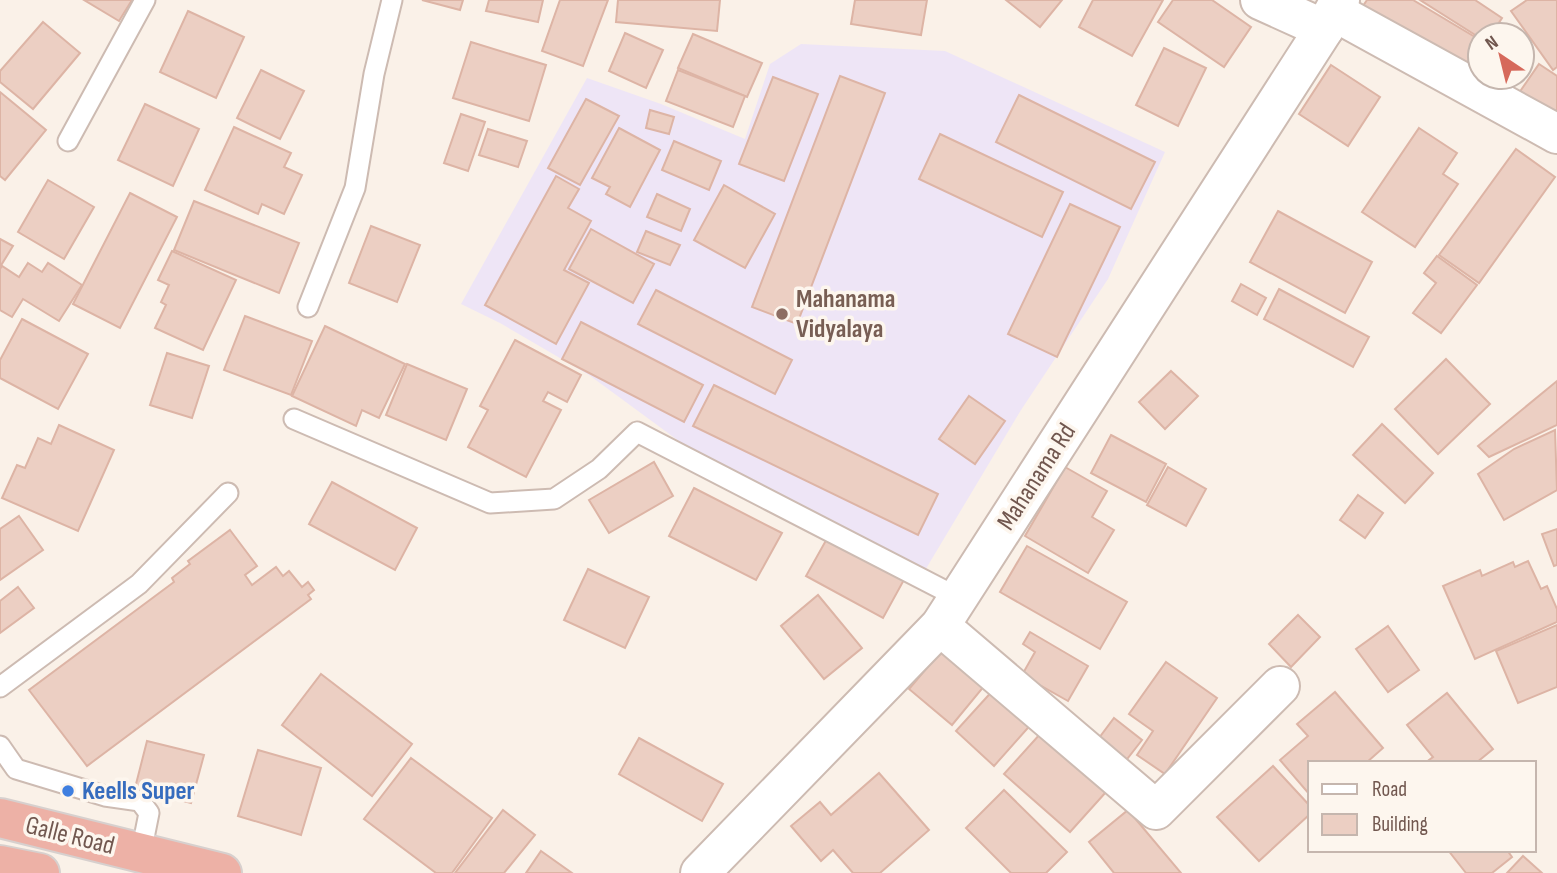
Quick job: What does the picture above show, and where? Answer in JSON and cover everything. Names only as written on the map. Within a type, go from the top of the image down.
[{"type":"highway","name":"Galle Road","points":[[0,818],[222,873]]},
{"type":"street","points":[[1260,0],[1329,20],[1557,134]]},
{"type":"street","name":"Mahanama Rd","points":[[700,873],[949,612],[1329,20]]},
{"type":"street","points":[[949,612],[1156,810],[1280,686]]},
{"type":"lane","points":[[68,141],[145,0]]},
{"type":"lane","points":[[308,306],[355,188],[374,74],[392,0]]},
{"type":"lane","points":[[294,419],[490,503],[554,499],[599,469],[637,432],[949,612]]},
{"type":"lane","points":[[0,687],[139,584],[228,492]]},
{"type":"lane","points":[[0,746],[16,769],[105,796],[140,801],[149,813],[141,853]]},
{"type":"shaded area","name":"Mahanama Vidyalaya","points":[[801,44],[945,51],[1165,152],[1108,279],[1021,410],[924,572],[702,458],[589,375],[500,323],[461,304],[587,78],[661,104],[745,139],[770,64]]},
{"type":"building","points":[[84,0],[132,0],[119,21]]},
{"type":"building","points":[[422,0],[463,0],[460,10]]},
{"type":"building","points":[[489,0],[543,0],[538,22],[486,11]]},
{"type":"building","points":[[560,0],[608,0],[583,66],[542,51]]},
{"type":"building","points":[[618,0],[720,0],[717,31],[616,22]]},
{"type":"building","points":[[855,0],[927,0],[921,35],[851,24]]},
{"type":"building","points":[[1006,0],[1062,0],[1040,27]]},
{"type":"building","points":[[1093,0],[1163,0],[1132,56],[1079,27]]},
{"type":"building","points":[[1173,0],[1212,0],[1251,27],[1224,67],[1158,22]]},
{"type":"building","points":[[1367,0],[1413,0],[1466,32],[1466,66],[1363,6]]},
{"type":"building","points":[[1420,0],[1475,0],[1502,18],[1500,21],[1466,21],[1466,29]]},
{"type":"building","points":[[1527,0],[1557,0],[1557,67],[1553,70],[1536,46],[1536,21],[1518,21],[1511,11]]},
{"type":"building","points":[[188,11],[244,37],[216,98],[160,72]]},
{"type":"building","points":[[43,22],[80,53],[33,109],[0,82],[0,71]]},
{"type":"building","points":[[625,33],[663,50],[646,88],[609,71]]},
{"type":"building","points":[[693,34],[762,63],[747,97],[678,68]]},
{"type":"building","points":[[471,42],[546,65],[529,121],[453,98]]},
{"type":"building","points":[[1164,48],[1206,68],[1178,126],[1136,105]]},
{"type":"building","points":[[1539,64],[1557,76],[1557,119],[1519,93],[1536,91],[1536,68]]},
{"type":"building","points":[[1331,65],[1380,97],[1348,146],[1299,114]]},
{"type":"building","points":[[261,70],[304,91],[280,139],[237,118]]},
{"type":"building","points":[[678,70],[745,96],[733,127],[666,101]]},
{"type":"building","points":[[840,76],[885,93],[797,324],[752,307]]},
{"type":"building","points":[[773,77],[818,94],[784,181],[739,164]]},
{"type":"building","points":[[0,92],[46,130],[5,180],[0,176]]},
{"type":"building","points":[[1019,95],[1155,162],[1131,209],[996,142]]},
{"type":"building","points":[[586,99],[619,116],[580,185],[548,168]]},
{"type":"building","points":[[145,104],[199,129],[173,186],[118,160]]},
{"type":"building","points":[[650,110],[674,117],[669,134],[646,128]]},
{"type":"building","points":[[461,114],[485,122],[468,171],[444,163]]},
{"type":"building","points":[[234,127],[291,153],[284,167],[302,175],[284,214],[262,204],[258,214],[205,190]]},
{"type":"building","points":[[619,128],[660,150],[630,207],[606,194],[610,187],[592,178]]},
{"type":"building","points":[[1419,128],[1457,153],[1443,174],[1458,184],[1415,247],[1362,212]]},
{"type":"building","points":[[488,129],[527,141],[518,167],[479,155]]},
{"type":"building","points":[[940,134],[1063,192],[1042,237],[919,179]]},
{"type":"building","points":[[674,141],[721,161],[709,190],[662,170]]},
{"type":"building","points":[[1516,149],[1555,177],[1479,283],[1439,255]]},
{"type":"building","points":[[556,176],[579,189],[568,208],[591,221],[564,270],[589,283],[556,344],[485,305]]},
{"type":"building","points":[[48,180],[94,207],[64,259],[18,232]]},
{"type":"building","points":[[724,185],[775,214],[745,268],[694,240]]},
{"type":"building","points":[[130,193],[177,217],[120,328],[73,304]]},
{"type":"building","points":[[657,194],[690,209],[681,231],[647,217]]},
{"type":"building","points":[[194,201],[299,243],[279,293],[174,250]]},
{"type":"building","points":[[1070,204],[1120,227],[1057,357],[1008,334]]},
{"type":"building","points":[[1278,211],[1372,262],[1345,313],[1250,262]]},
{"type":"building","points":[[371,226],[420,245],[397,302],[349,283]]},
{"type":"building","points":[[591,229],[654,264],[633,303],[569,269]]},
{"type":"building","points":[[646,231],[680,245],[670,265],[637,252]]},
{"type":"building","points":[[0,239],[13,246],[0,267]]},
{"type":"building","points":[[172,251],[236,280],[203,350],[155,328],[166,305],[161,302],[169,285],[158,280]]},
{"type":"building","points":[[1437,256],[1477,285],[1441,333],[1413,313],[1436,283],[1424,273]]},
{"type":"building","points":[[28,263],[42,272],[48,263],[82,285],[59,321],[23,299],[12,317],[0,310],[0,269],[2,266],[19,277]]},
{"type":"building","points":[[1241,284],[1266,298],[1257,315],[1232,301]]},
{"type":"building","points":[[1279,289],[1369,337],[1353,367],[1264,319]]},
{"type":"building","points":[[656,290],[792,360],[775,394],[638,324]]},
{"type":"building","points":[[245,316],[312,341],[291,395],[224,370]]},
{"type":"building","points":[[22,319],[88,354],[58,409],[0,378],[0,360]]},
{"type":"building","points":[[581,322],[703,385],[684,422],[562,359]]},
{"type":"building","points":[[325,326],[405,364],[379,418],[362,410],[356,426],[292,396]]},
{"type":"building","points":[[515,340],[581,375],[567,402],[548,392],[543,401],[561,410],[526,477],[468,447],[488,410],[480,406]]},
{"type":"building","points":[[167,353],[209,366],[192,418],[150,405]]},
{"type":"building","points":[[1446,359],[1490,404],[1438,454],[1395,409]]},
{"type":"building","points":[[407,364],[467,389],[446,440],[386,415]]},
{"type":"building","points":[[1171,371],[1198,396],[1165,429],[1139,402]]},
{"type":"building","points":[[1557,381],[1557,425],[1489,457],[1478,446]]},
{"type":"building","points":[[714,385],[938,494],[918,535],[693,426]]},
{"type":"building","points":[[969,396],[1005,421],[975,464],[939,439]]},
{"type":"building","points":[[1382,424],[1433,473],[1405,503],[1353,455]]},
{"type":"building","points":[[59,425],[114,450],[78,531],[2,498],[17,465],[25,468],[38,438],[51,444]]},
{"type":"building","points":[[1555,430],[1557,490],[1504,520],[1478,474],[1514,449]]},
{"type":"building","points":[[1111,435],[1166,464],[1146,502],[1091,473]]},
{"type":"building","points":[[654,462],[673,496],[609,533],[589,500]]},
{"type":"building","points":[[1065,467],[1107,491],[1092,517],[1114,530],[1088,573],[1025,536]]},
{"type":"building","points":[[1168,467],[1206,489],[1186,526],[1147,505]]},
{"type":"building","points":[[332,482],[417,528],[395,570],[309,524]]},
{"type":"building","points":[[694,488],[782,533],[756,580],[669,536]]},
{"type":"building","points":[[1358,495],[1383,513],[1365,538],[1340,520]]},
{"type":"building","points":[[19,516],[43,550],[0,580],[0,529]]},
{"type":"building","points":[[1557,529],[1557,565],[1554,566],[1542,534]]},
{"type":"building","points":[[230,530],[257,566],[245,575],[252,585],[276,567],[283,576],[289,571],[302,587],[308,582],[314,590],[308,595],[311,599],[87,766],[29,690],[174,582],[172,578],[190,564],[188,561]]},
{"type":"building","points":[[829,535],[905,578],[883,618],[806,576]]},
{"type":"building","points":[[1027,546],[1127,602],[1100,649],[1000,592]]},
{"type":"building","points":[[1528,561],[1541,589],[1547,586],[1557,609],[1557,622],[1475,659],[1443,586],[1480,570],[1482,576],[1513,562],[1515,567]]},
{"type":"building","points":[[588,569],[649,597],[625,648],[564,620]]},
{"type":"building","points":[[18,587],[34,608],[0,633],[0,601]]},
{"type":"building","points":[[818,595],[862,648],[824,679],[781,626]]},
{"type":"building","points":[[1298,615],[1320,637],[1291,667],[1269,644]]},
{"type":"building","points":[[1557,625],[1557,687],[1518,703],[1496,651]]},
{"type":"building","points":[[1388,626],[1419,670],[1388,692],[1356,649]]},
{"type":"building","points":[[1030,632],[1088,666],[1068,701],[1022,675],[1035,652],[1023,644]]},
{"type":"building","points":[[947,644],[990,679],[952,725],[909,689]]},
{"type":"building","points":[[1166,662],[1217,698],[1165,774],[1137,755],[1153,731],[1129,714]]},
{"type":"building","points":[[321,674],[412,744],[372,796],[282,725]]},
{"type":"building","points":[[996,687],[1034,721],[994,766],[956,731]]},
{"type":"building","points":[[1335,692],[1383,748],[1368,761],[1308,761],[1308,793],[1280,760],[1308,736],[1297,724]]},
{"type":"building","points":[[1447,693],[1493,749],[1478,761],[1428,761],[1433,757],[1407,725]]},
{"type":"building","points":[[1114,718],[1142,740],[1124,763],[1096,742]]},
{"type":"building","points":[[1041,733],[1106,792],[1070,832],[1004,774]]},
{"type":"building","points":[[639,738],[723,784],[702,821],[619,774]]},
{"type":"building","points":[[147,741],[204,755],[191,803],[135,788]]},
{"type":"building","points":[[258,750],[321,768],[301,835],[238,816]]},
{"type":"building","points":[[411,758],[492,818],[452,873],[436,873],[364,819]]},
{"type":"building","points":[[1273,766],[1308,804],[1308,816],[1259,861],[1217,817]]},
{"type":"building","points":[[879,773],[929,830],[880,873],[853,873],[833,850],[821,861],[791,826],[820,802],[831,815]]},
{"type":"building","points":[[1004,790],[1067,852],[1046,873],[1011,873],[966,828]]},
{"type":"building","points":[[503,810],[535,835],[504,873],[455,873]]},
{"type":"building","points":[[1128,810],[1181,873],[1114,873],[1089,842]]},
{"type":"building","points":[[541,851],[572,873],[526,873]]},
{"type":"building","points":[[1450,852],[1508,852],[1512,857],[1492,873],[1466,873]]},
{"type":"building","points":[[1523,856],[1542,873],[1507,873]]},
{"type":"place","name":"Mahanama Vidyalaya","points":[[782,314]]},
{"type":"place","name":"Keells Super","points":[[68,791]]}]
